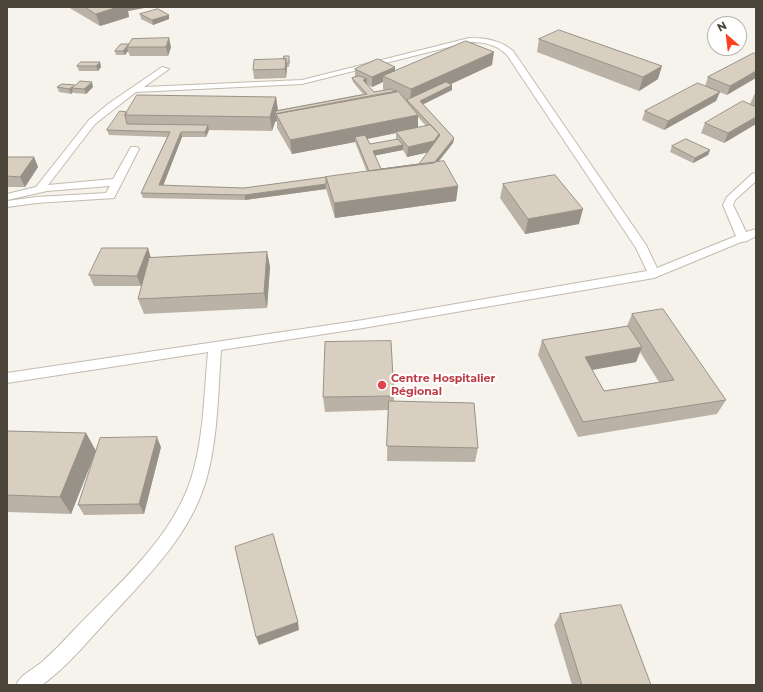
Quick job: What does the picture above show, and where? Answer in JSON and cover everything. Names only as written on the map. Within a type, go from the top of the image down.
[{"type":"lane","points":[[135,90],[302,82],[469,40],[493,42],[502,45],[510,53],[642,248],[654,274]]},
{"type":"lane","points":[[40,189],[92,122],[111,106],[165,69]]},
{"type":"lane","points":[[7,204],[36,200],[110,196],[134,149]]},
{"type":"lane","points":[[743,239],[728,205],[731,199],[756,176]]},
{"type":"lane","points":[[7,197],[22,192],[40,189],[117,182]]},
{"type":"lane","points":[[7,378],[363,324],[654,274],[743,239],[756,232]]},
{"type":"lane","points":[[26,685],[36,678],[79,638],[153,558],[181,518],[199,479],[207,441],[215,346]]},
{"type":"building","points":[[85,7],[118,7],[96,14]]},
{"type":"building","points":[[158,9],[169,15],[152,20],[140,14]]},
{"type":"building","points":[[559,30],[662,66],[643,77],[539,39]]},
{"type":"building","points":[[169,38],[166,47],[127,47],[132,39]]},
{"type":"building","points":[[466,41],[494,52],[411,89],[383,76]]},
{"type":"building","points":[[121,44],[129,44],[123,51],[115,51]]},
{"type":"building","points":[[754,53],[756,54],[756,71],[730,86],[708,77]]},
{"type":"building","points":[[284,56],[289,56],[289,63],[286,63]]},
{"type":"building","points":[[286,59],[285,69],[253,70],[254,60]]},
{"type":"building","points":[[378,59],[395,67],[372,77],[355,69]]},
{"type":"building","points":[[81,62],[100,62],[96,66],[77,66]]},
{"type":"building","points":[[359,76],[367,79],[363,80],[374,92],[391,89],[397,92],[276,114],[274,117],[276,111],[367,94],[352,78]]},
{"type":"building","points":[[80,81],[92,82],[84,89],[72,88],[74,86],[69,89],[57,87],[62,84],[76,85]]},
{"type":"building","points":[[446,82],[452,85],[420,101],[454,138],[434,163],[369,171],[355,137],[365,135],[370,144],[398,139],[403,145],[373,151],[381,169],[419,164],[440,135],[407,100]]},
{"type":"building","points":[[698,83],[720,92],[668,121],[645,111]]},
{"type":"building","points":[[398,91],[418,115],[290,140],[276,114]]},
{"type":"building","points":[[137,95],[276,97],[270,117],[125,115]]},
{"type":"building","points":[[743,101],[756,107],[756,117],[728,133],[705,123]]},
{"type":"building","points":[[120,111],[127,112],[125,115],[127,124],[208,125],[205,132],[181,132],[159,185],[244,188],[326,177],[326,184],[245,195],[141,193],[170,132],[107,130]]},
{"type":"building","points":[[431,125],[439,134],[434,141],[408,147],[396,132]]},
{"type":"building","points":[[686,139],[710,150],[695,158],[672,146]]},
{"type":"building","points":[[7,157],[34,157],[20,177],[7,176]]},
{"type":"building","points":[[444,161],[458,186],[334,203],[326,177]]},
{"type":"building","points":[[555,175],[583,209],[528,219],[503,184]]},
{"type":"building","points":[[102,248],[148,248],[137,276],[89,275]]},
{"type":"building","points":[[267,252],[264,293],[138,299],[149,258]]},
{"type":"building","points":[[663,309],[726,400],[583,422],[542,340],[628,326],[642,347],[585,357],[604,391],[674,380],[632,314]]},
{"type":"building","points":[[391,341],[394,396],[323,397],[325,342]]},
{"type":"building","points":[[389,401],[474,403],[478,448],[387,446]]},
{"type":"building","points":[[7,431],[86,433],[60,497],[7,495]]},
{"type":"building","points":[[157,437],[139,504],[78,505],[100,438]]},
{"type":"building","points":[[273,534],[298,622],[256,637],[235,547]]},
{"type":"building","points":[[621,605],[651,685],[582,685],[560,614]]},
{"type":"place","name":"Centre Hospitalier Régional","points":[[382,385]]}]
